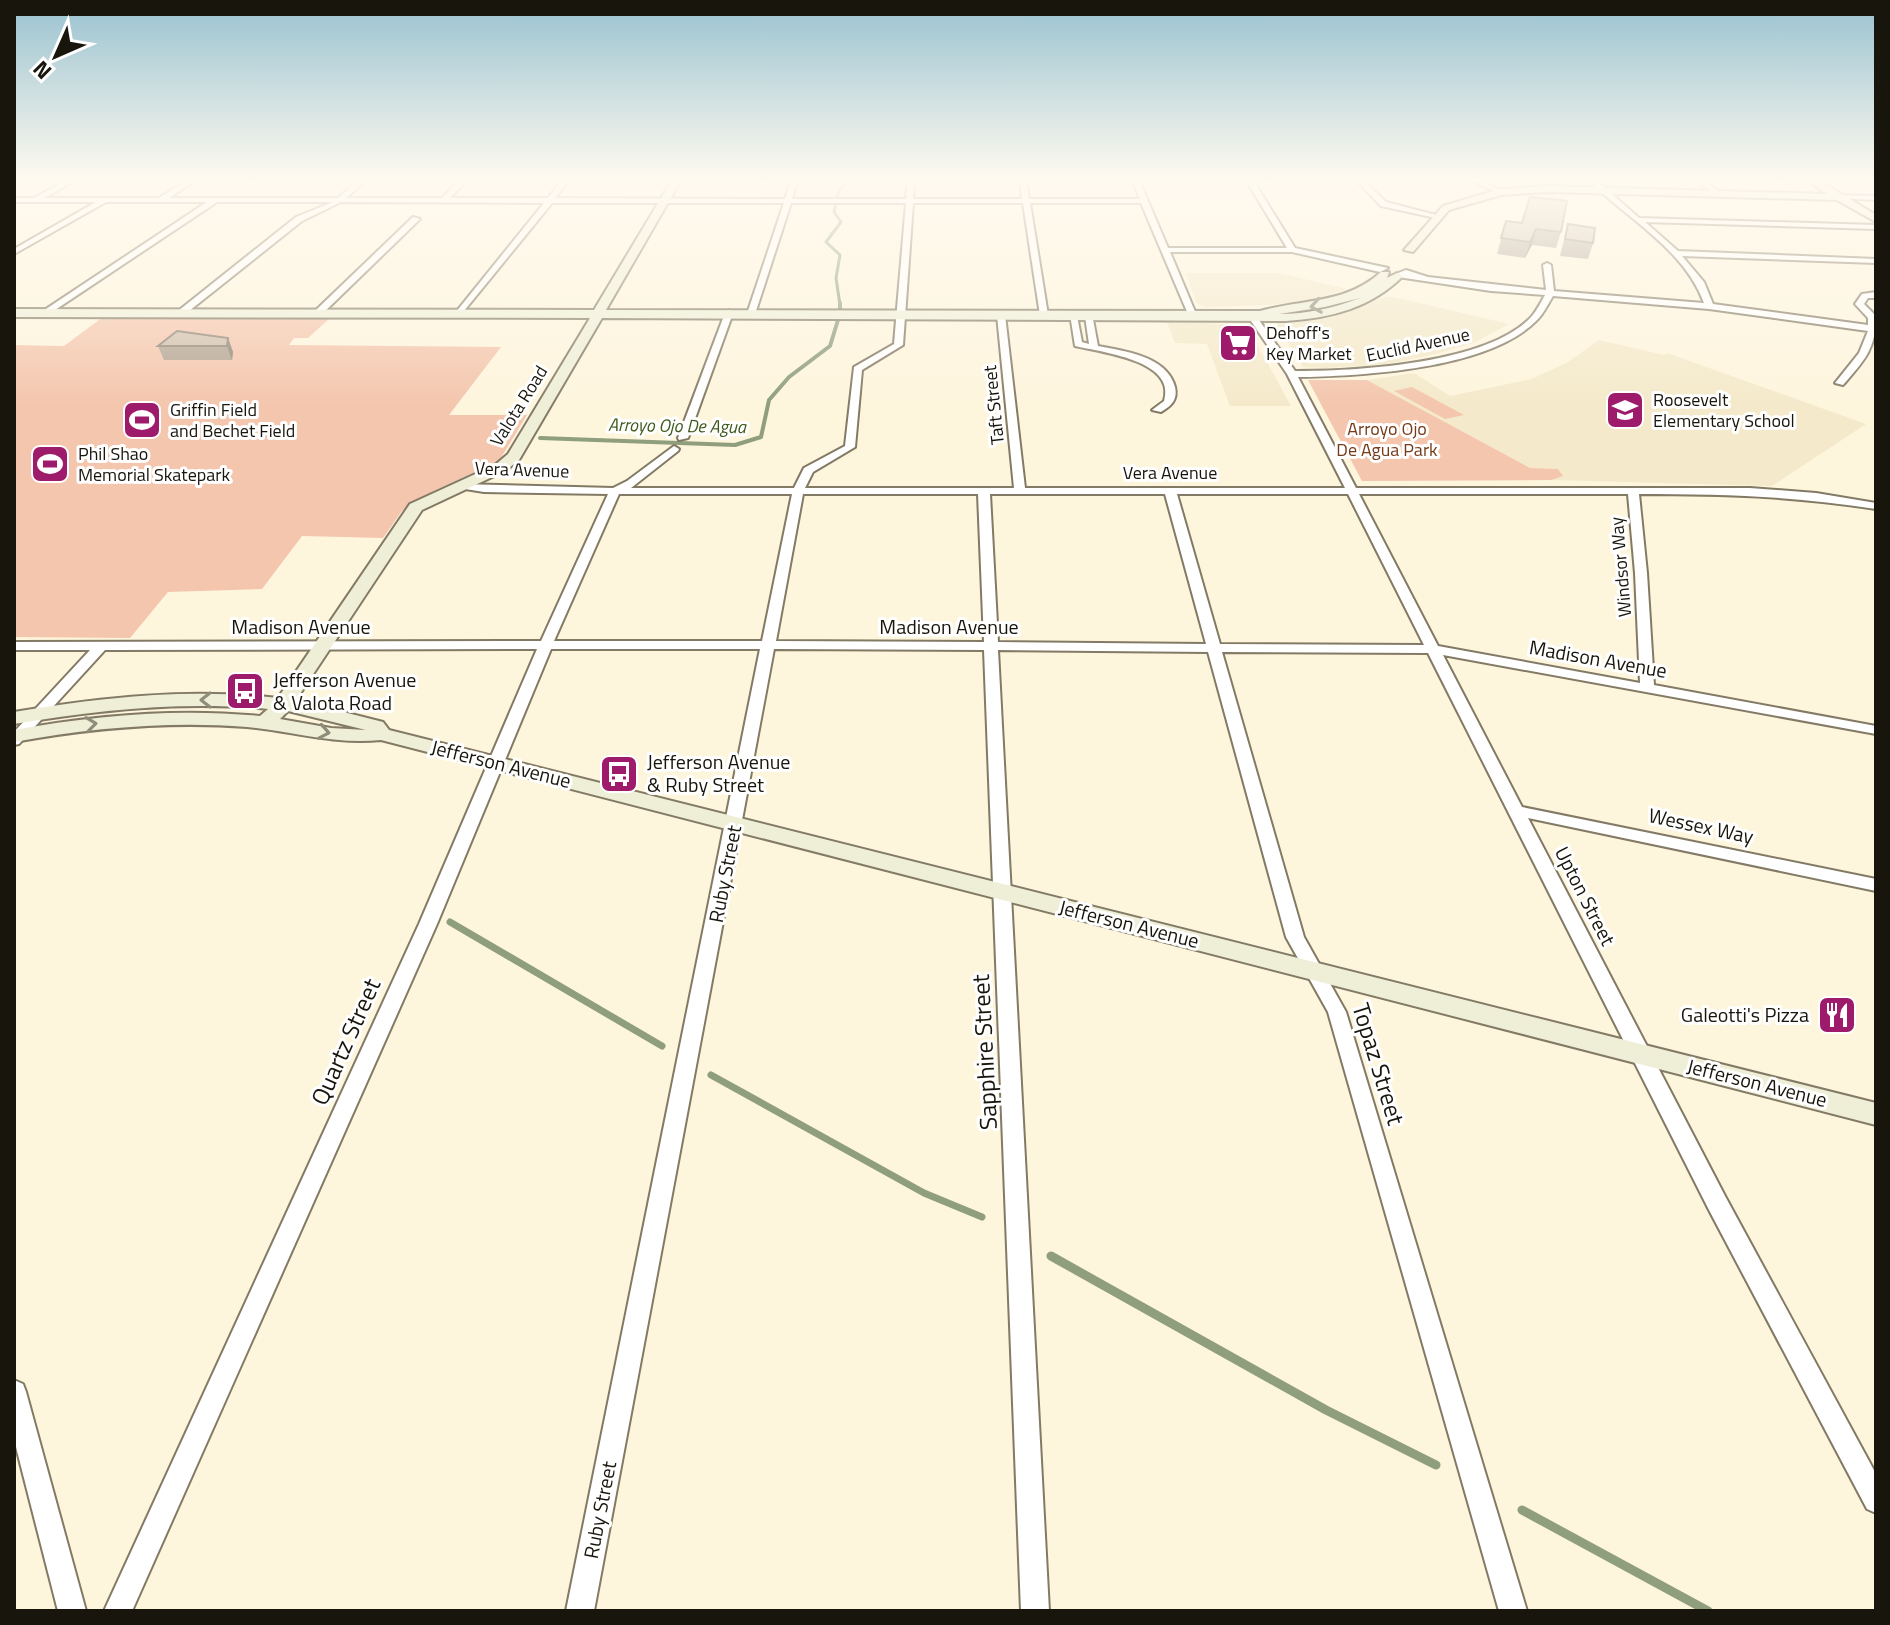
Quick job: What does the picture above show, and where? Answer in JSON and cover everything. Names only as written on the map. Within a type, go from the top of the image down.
[{"type":"street","points":[[46,313],[131,256]]},
{"type":"street","points":[[181,313],[253,256]]},
{"type":"street","points":[[318,313],[378,256]]},
{"type":"street","points":[[459,314],[506,256]]},
{"type":"street","name":"Valota Road","points":[[266,722],[284,704],[416,507],[500,468],[514,457],[633,256]]},
{"type":"street","points":[[751,314],[770,256]]},
{"type":"street","name":"Ruby Street","points":[[580,1611],[798,491],[808,470],[850,447],[857,369],[898,345],[906,256]]},
{"type":"street","points":[[1035,256],[1044,315]]},
{"type":"street","points":[[1167,256],[1192,314]]},
{"type":"street","points":[[1319,256],[1427,279],[1709,306],[1874,328]]},
{"type":"street","points":[[14,313],[1256,315],[1327,305],[1373,286],[1409,256]]},
{"type":"street","points":[[1678,256],[1700,282],[1709,306]]},
{"type":"street","points":[[1747,256],[1876,261]]},
{"type":"street","points":[[1547,265],[1550,293]]},
{"type":"street","name":"Euclid Avenue","points":[[1292,374],[1355,374],[1409,366],[1477,350],[1515,332],[1535,316],[1550,293]]},
{"type":"street","points":[[1840,383],[1866,352],[1874,328],[1872,317],[1859,304],[1865,296],[1876,295]]},
{"type":"street","points":[[683,438],[729,313]]},
{"type":"street","name":"Taft Street","points":[[1001,315],[1020,491]]},
{"type":"street","name":"Upton Street","points":[[1256,315],[1292,374],[1724,1216],[1876,1500]]},
{"type":"street","points":[[1073,316],[1078,344],[1136,358],[1164,374],[1171,386],[1172,397],[1169,403],[1157,410]]},
{"type":"street","points":[[1089,316],[1092,348]]},
{"type":"street","points":[[615,491],[631,483],[674,449]]},
{"type":"street","name":"Vera Avenue","points":[[463,486],[615,491],[1763,492],[1816,496],[1876,506]]},
{"type":"street","name":"Quartz Street","points":[[118,1611],[428,924],[545,647],[615,491]]},
{"type":"street","name":"Sapphire Street","points":[[984,491],[998,864],[1003,892],[1035,1611]]},
{"type":"street","name":"Topaz Street","points":[[1170,491],[1295,937],[1337,1012],[1513,1611]]},
{"type":"street","name":"Windsor Way","points":[[1633,491],[1647,688]]},
{"type":"street","name":"Madison Avenue","points":[[14,646],[769,645],[1433,649],[1876,730]]},
{"type":"street","points":[[39,714],[101,646]]},
{"type":"street","name":"Jefferson Avenue","points":[[15,733],[39,714],[133,702],[219,700],[284,704],[376,726],[381,734]]},
{"type":"street","name":"Jefferson Avenue","points":[[15,733],[111,721],[191,718],[266,722],[357,738],[381,734],[1876,1114]]},
{"type":"street","name":"Wessex Way","points":[[1518,811],[1876,885]]},
{"type":"street","points":[[14,1392],[72,1611]]},
{"type":"shaded area","points":[[1186,273],[1279,273],[1347,289],[1290,304],[1206,307],[1197,304]]},
{"type":"shaded area","points":[[1385,297],[1509,324],[1473,343],[1436,354],[1387,364],[1325,368],[1303,367],[1276,323],[1340,313]]},
{"type":"shaded area","points":[[1166,320],[1247,326],[1291,406],[1230,406],[1207,344],[1175,343]]},
{"type":"shaded area","name":"Roosevelt Elementary School","points":[[1599,340],[1664,355],[1667,353],[1866,424],[1772,486],[1553,480],[1563,476],[1558,469],[1530,468],[1367,380],[1414,373],[1450,396],[1532,379],[1568,362]]},
{"type":"green space","points":[[103,317],[330,318],[308,338],[294,338],[289,345],[501,347],[449,415],[527,415],[499,461],[434,491],[402,511],[383,538],[302,536],[262,589],[168,592],[130,638],[14,637],[14,345],[64,346]]},
{"type":"green space","name":"Arroyo Ojo De Agua Park","points":[[1308,380],[1367,380],[1530,468],[1558,469],[1563,476],[1552,480],[1362,481]]},
{"type":"green space","points":[[1412,387],[1464,415],[1445,419],[1394,391]]},
{"type":"building","points":[[177,331],[228,338],[227,346],[158,346]]},
{"type":"waterway","name":"Arroyo Ojo De Agua","points":[[840,256],[836,278],[840,305]]},
{"type":"waterway","name":"Arroyo Ojo De Agua","points":[[540,438],[735,445],[761,437],[769,400],[789,377],[830,346],[838,320]]},
{"type":"waterway","points":[[450,922],[662,1046]]},
{"type":"waterway","points":[[711,1075],[924,1193],[982,1217]]},
{"type":"waterway","points":[[1051,1256],[1326,1410],[1436,1465]]},
{"type":"waterway","points":[[1522,1510],[1708,1611]]},
{"type":"place","name":"Dehoff's Key Market","points":[[1238,343]]},
{"type":"place","name":"Roosevelt Elementary School","points":[[1625,410]]},
{"type":"place","name":"Griffin Field and Bechet Field","points":[[142,420]]},
{"type":"place","name":"Phil Shao Memorial Skatepark","points":[[50,464]]},
{"type":"place","name":"Jefferson Avenue & Valota Road","points":[[245,691]]},
{"type":"place","name":"Jefferson Avenue & Ruby Street","points":[[619,774]]},
{"type":"place","name":"Galeotti's Pizza","points":[[1837,1015]]}]
